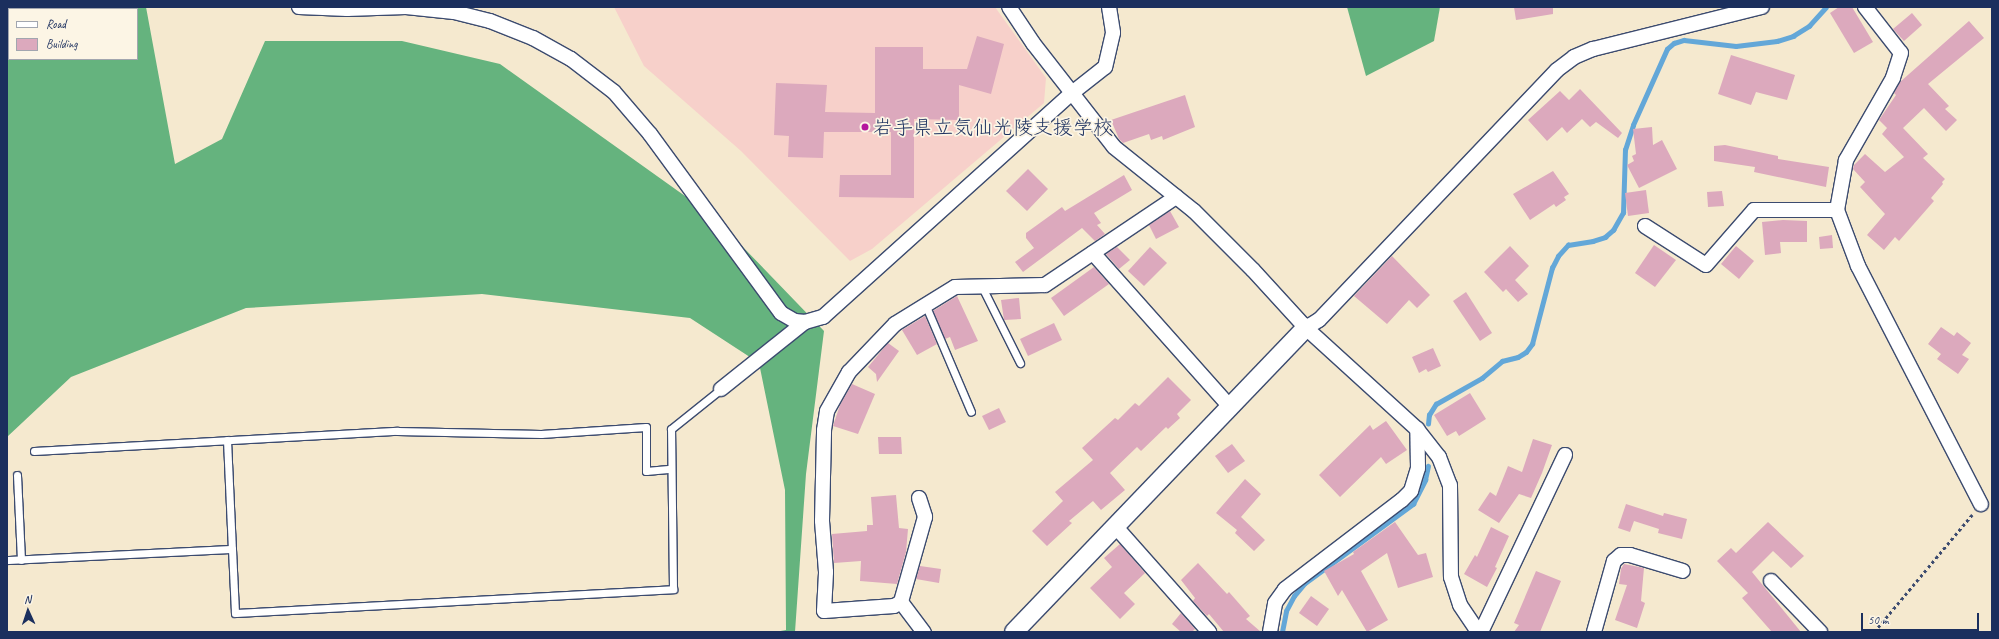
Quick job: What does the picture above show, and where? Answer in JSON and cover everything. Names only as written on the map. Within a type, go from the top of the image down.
[{"type":"street","points":[[299,7],[347,9],[406,7],[454,12],[490,21],[533,38],[571,59],[614,92],[650,134],[781,313],[795,321],[805,322],[823,317],[1072,93],[1105,67],[1113,33],[1109,7]]},
{"type":"street","points":[[1009,7],[1033,43],[1114,147],[1176,197],[1253,270],[1306,328],[1418,429],[1439,458],[1450,485],[1451,577],[1460,605],[1479,632],[1565,455]]},
{"type":"street","points":[[1014,632],[1306,328],[1318,320],[1557,70],[1574,58],[1600,47],[1762,7]]},
{"type":"street","points":[[1865,7],[1901,54],[1893,78],[1846,160],[1837,210],[1858,266],[1981,504]]},
{"type":"street","points":[[919,498],[926,517],[901,602],[894,606],[824,611],[824,430],[827,411],[849,372],[895,324],[925,304],[955,287],[1045,285],[1176,197]]},
{"type":"street","points":[[1645,226],[1706,265],[1754,210],[1837,210]]},
{"type":"street","points":[[1093,253],[1230,407]]},
{"type":"street","points":[[721,389],[805,322]]},
{"type":"street","points":[[1270,632],[1275,603],[1285,589],[1402,500],[1411,490],[1418,468],[1418,429]]},
{"type":"street","points":[[1115,526],[1209,632]]},
{"type":"street","points":[[1594,632],[1614,561],[1621,555],[1630,554],[1683,571]]},
{"type":"street","points":[[1771,581],[1820,632]]},
{"type":"street","points":[[901,602],[924,632]]},
{"type":"lane","points":[[982,286],[1020,363]]},
{"type":"lane","points":[[925,304],[971,412]]},
{"type":"lane","points":[[226,440],[235,613],[673,589],[671,429],[721,389]]},
{"type":"lane","points":[[34,451],[396,431],[540,434],[646,427],[646,471],[671,469]]},
{"type":"lane","points":[[17,475],[21,560]]},
{"type":"lane","points":[[7,560],[232,549]]},
{"type":"path","points":[[1874,632],[1981,504]]},
{"type":"shaded area","name":"岩手県立気仙光陵支援学校","points":[[614,7],[995,7],[1046,78],[1044,103],[872,249],[850,261],[741,151],[644,66]]},
{"type":"green space","points":[[146,7],[175,164],[222,139],[265,41],[402,41],[500,64],[713,216],[824,331],[806,474],[795,632],[775,632],[786,630],[785,490],[759,363],[690,318],[482,294],[246,308],[71,377],[7,437],[7,47],[8,46],[8,60],[138,60],[138,8],[34,8]]},
{"type":"green space","points":[[1347,7],[1440,7],[1434,41],[1366,76]]},
{"type":"building","points":[[1514,7],[1553,7],[1553,14],[1516,20]]},
{"type":"building","points":[[1839,7],[1852,7],[1873,42],[1854,53],[1830,13]]},
{"type":"building","points":[[1912,13],[1922,25],[1904,41],[1893,29]]},
{"type":"building","points":[[1969,21],[1984,38],[1928,84],[1949,106],[1945,109],[1957,120],[1946,131],[1924,108],[1903,128],[1928,154],[1923,158],[1945,179],[1942,182],[1943,184],[1931,198],[1934,201],[1899,241],[1895,237],[1884,250],[1867,235],[1885,214],[1860,187],[1865,182],[1853,169],[1854,165],[1865,154],[1885,172],[1904,157],[1882,134],[1887,128],[1879,120],[1896,95],[1894,93],[1900,82]]},
{"type":"building","points":[[977,36],[1004,44],[991,94],[959,85],[959,120],[914,119],[914,198],[839,197],[840,175],[891,175],[891,132],[824,132],[823,158],[788,157],[789,136],[774,135],[776,83],[827,85],[825,112],[875,113],[875,47],[923,47],[923,69],[967,69]]},
{"type":"building","points":[[1731,55],[1795,75],[1787,100],[1756,92],[1751,105],[1718,94]]},
{"type":"building","points":[[1580,89],[1622,133],[1618,138],[1596,122],[1590,127],[1582,119],[1567,133],[1562,127],[1547,141],[1528,120],[1560,91],[1569,100]]},
{"type":"building","points":[[1185,95],[1195,127],[1163,140],[1162,136],[1151,140],[1149,134],[1123,143],[1119,139],[1111,120]]},
{"type":"building","points":[[1652,127],[1653,145],[1662,140],[1677,169],[1639,188],[1627,165],[1634,161],[1632,156],[1636,154],[1633,129]]},
{"type":"building","points":[[1725,145],[1778,156],[1778,159],[1829,167],[1826,187],[1754,172],[1755,167],[1714,161],[1714,146]]},
{"type":"building","points":[[1028,169],[1048,189],[1027,211],[1006,191]]},
{"type":"building","points":[[1553,171],[1569,194],[1564,197],[1566,200],[1556,207],[1554,204],[1530,220],[1513,194]]},
{"type":"building","points":[[1124,175],[1132,190],[1094,213],[1101,223],[1097,225],[1105,234],[1095,241],[1082,228],[1023,272],[1015,262],[1034,248],[1026,238],[1026,233],[1062,207],[1065,211]]},
{"type":"building","points":[[1646,190],[1649,213],[1628,216],[1625,193]]},
{"type":"building","points":[[1722,191],[1724,206],[1708,207],[1707,192]]},
{"type":"building","points":[[1170,211],[1179,227],[1156,239],[1149,225]]},
{"type":"building","points":[[1783,220],[1807,221],[1807,242],[1780,242],[1781,253],[1765,255],[1762,222]]},
{"type":"building","points":[[1832,235],[1833,248],[1820,249],[1819,237]]},
{"type":"building","points":[[1654,245],[1676,260],[1655,287],[1635,273]]},
{"type":"building","points":[[1510,246],[1529,266],[1515,280],[1528,294],[1518,302],[1506,289],[1503,292],[1484,272]]},
{"type":"building","points":[[1736,246],[1754,261],[1739,279],[1721,264]]},
{"type":"building","points":[[1117,247],[1130,260],[1119,269],[1106,254]]},
{"type":"building","points":[[1150,247],[1167,263],[1144,286],[1128,271]]},
{"type":"building","points":[[1392,256],[1430,295],[1417,308],[1409,300],[1387,324],[1354,296]]},
{"type":"building","points":[[1094,267],[1109,284],[1064,316],[1051,298]]},
{"type":"building","points":[[1466,292],[1492,333],[1480,341],[1453,301]]},
{"type":"building","points":[[957,296],[978,341],[955,350],[950,337],[945,339],[933,311]]},
{"type":"building","points":[[1019,298],[1021,319],[1004,320],[1001,300]]},
{"type":"building","points":[[925,316],[937,344],[917,355],[902,330]]},
{"type":"building","points":[[1054,323],[1062,340],[1028,356],[1020,339]]},
{"type":"building","points":[[1941,327],[1954,336],[1957,332],[1971,343],[1962,355],[1969,359],[1958,374],[1937,359],[1941,354],[1928,344]]},
{"type":"building","points":[[888,343],[899,351],[877,382],[876,374],[868,367]]},
{"type":"building","points":[[1433,348],[1441,366],[1428,372],[1426,369],[1419,373],[1412,357]]},
{"type":"building","points":[[1168,377],[1191,400],[1177,414],[1180,418],[1168,429],[1166,427],[1141,451],[1137,447],[1110,473],[1125,490],[1101,510],[1093,501],[1069,521],[1072,523],[1047,546],[1032,531],[1063,501],[1055,492],[1093,460],[1082,448],[1115,418],[1118,420],[1135,403],[1139,406]]},
{"type":"building","points":[[852,384],[875,394],[858,434],[833,426],[840,405]]},
{"type":"building","points":[[1470,393],[1486,419],[1459,436],[1456,431],[1447,436],[1434,415]]},
{"type":"building","points":[[999,408],[1006,422],[989,430],[982,416]]},
{"type":"building","points":[[1386,421],[1407,450],[1386,464],[1381,457],[1340,497],[1319,475],[1370,425],[1373,430]]},
{"type":"building","points":[[878,437],[901,437],[902,454],[879,454]]},
{"type":"building","points":[[1533,439],[1552,445],[1542,473],[1531,498],[1519,494],[1499,523],[1478,510],[1490,492],[1496,496],[1508,466],[1522,472]]},
{"type":"building","points":[[1232,444],[1245,461],[1228,473],[1215,456]]},
{"type":"building","points":[[1245,479],[1261,494],[1241,517],[1265,540],[1254,551],[1235,533],[1237,530],[1216,513]]},
{"type":"building","points":[[896,495],[899,528],[908,529],[906,552],[897,584],[860,581],[861,561],[834,563],[832,534],[867,531],[867,525],[873,525],[871,497]]},
{"type":"building","points":[[1626,504],[1663,516],[1664,513],[1687,519],[1682,539],[1658,533],[1659,529],[1634,521],[1630,532],[1618,528]]},
{"type":"building","points":[[1395,522],[1418,555],[1426,553],[1433,577],[1398,588],[1387,553],[1361,571],[1388,620],[1367,632],[1342,590],[1338,596],[1324,571],[1354,554],[1353,552]]},
{"type":"building","points":[[1768,522],[1804,556],[1791,568],[1773,551],[1752,572],[1801,632],[1772,632],[1742,598],[1748,593],[1717,561],[1731,548],[1736,553]]},
{"type":"building","points":[[1491,527],[1509,536],[1495,567],[1497,568],[1487,587],[1464,574],[1475,555],[1477,557]]},
{"type":"building","points":[[1120,544],[1145,573],[1124,593],[1135,604],[1120,619],[1090,588],[1112,567],[1104,558]]},
{"type":"building","points":[[1198,563],[1227,594],[1229,592],[1250,616],[1246,619],[1261,632],[1224,632],[1209,614],[1207,616],[1193,601],[1195,598],[1181,580]]},
{"type":"building","points":[[1624,564],[1644,568],[1641,601],[1645,603],[1637,628],[1615,620],[1627,585],[1619,584],[1621,569]]},
{"type":"building","points":[[920,566],[941,569],[939,583],[916,579]]},
{"type":"building","points":[[1536,571],[1561,581],[1540,632],[1514,632],[1519,625],[1514,623]]},
{"type":"building","points":[[1311,596],[1329,609],[1317,626],[1299,613]]},
{"type":"building","points":[[1181,613],[1195,629],[1192,632],[1181,632],[1172,624]]},
{"type":"waterway","points":[[1428,424],[1429,415],[1436,404],[1482,378],[1502,361],[1518,357],[1526,352],[1532,344],[1552,268],[1558,256],[1568,245],[1593,241],[1605,237],[1613,230],[1623,213],[1625,150],[1633,125],[1667,49],[1674,43],[1684,40],[1736,46],[1777,41],[1793,36],[1809,26],[1826,7]]},
{"type":"waterway","points":[[1282,632],[1286,611],[1294,596],[1305,583],[1413,504],[1425,480],[1428,466]]},
{"type":"place","name":"岩手県立気仙光陵支援学校","points":[[865,127]]}]
